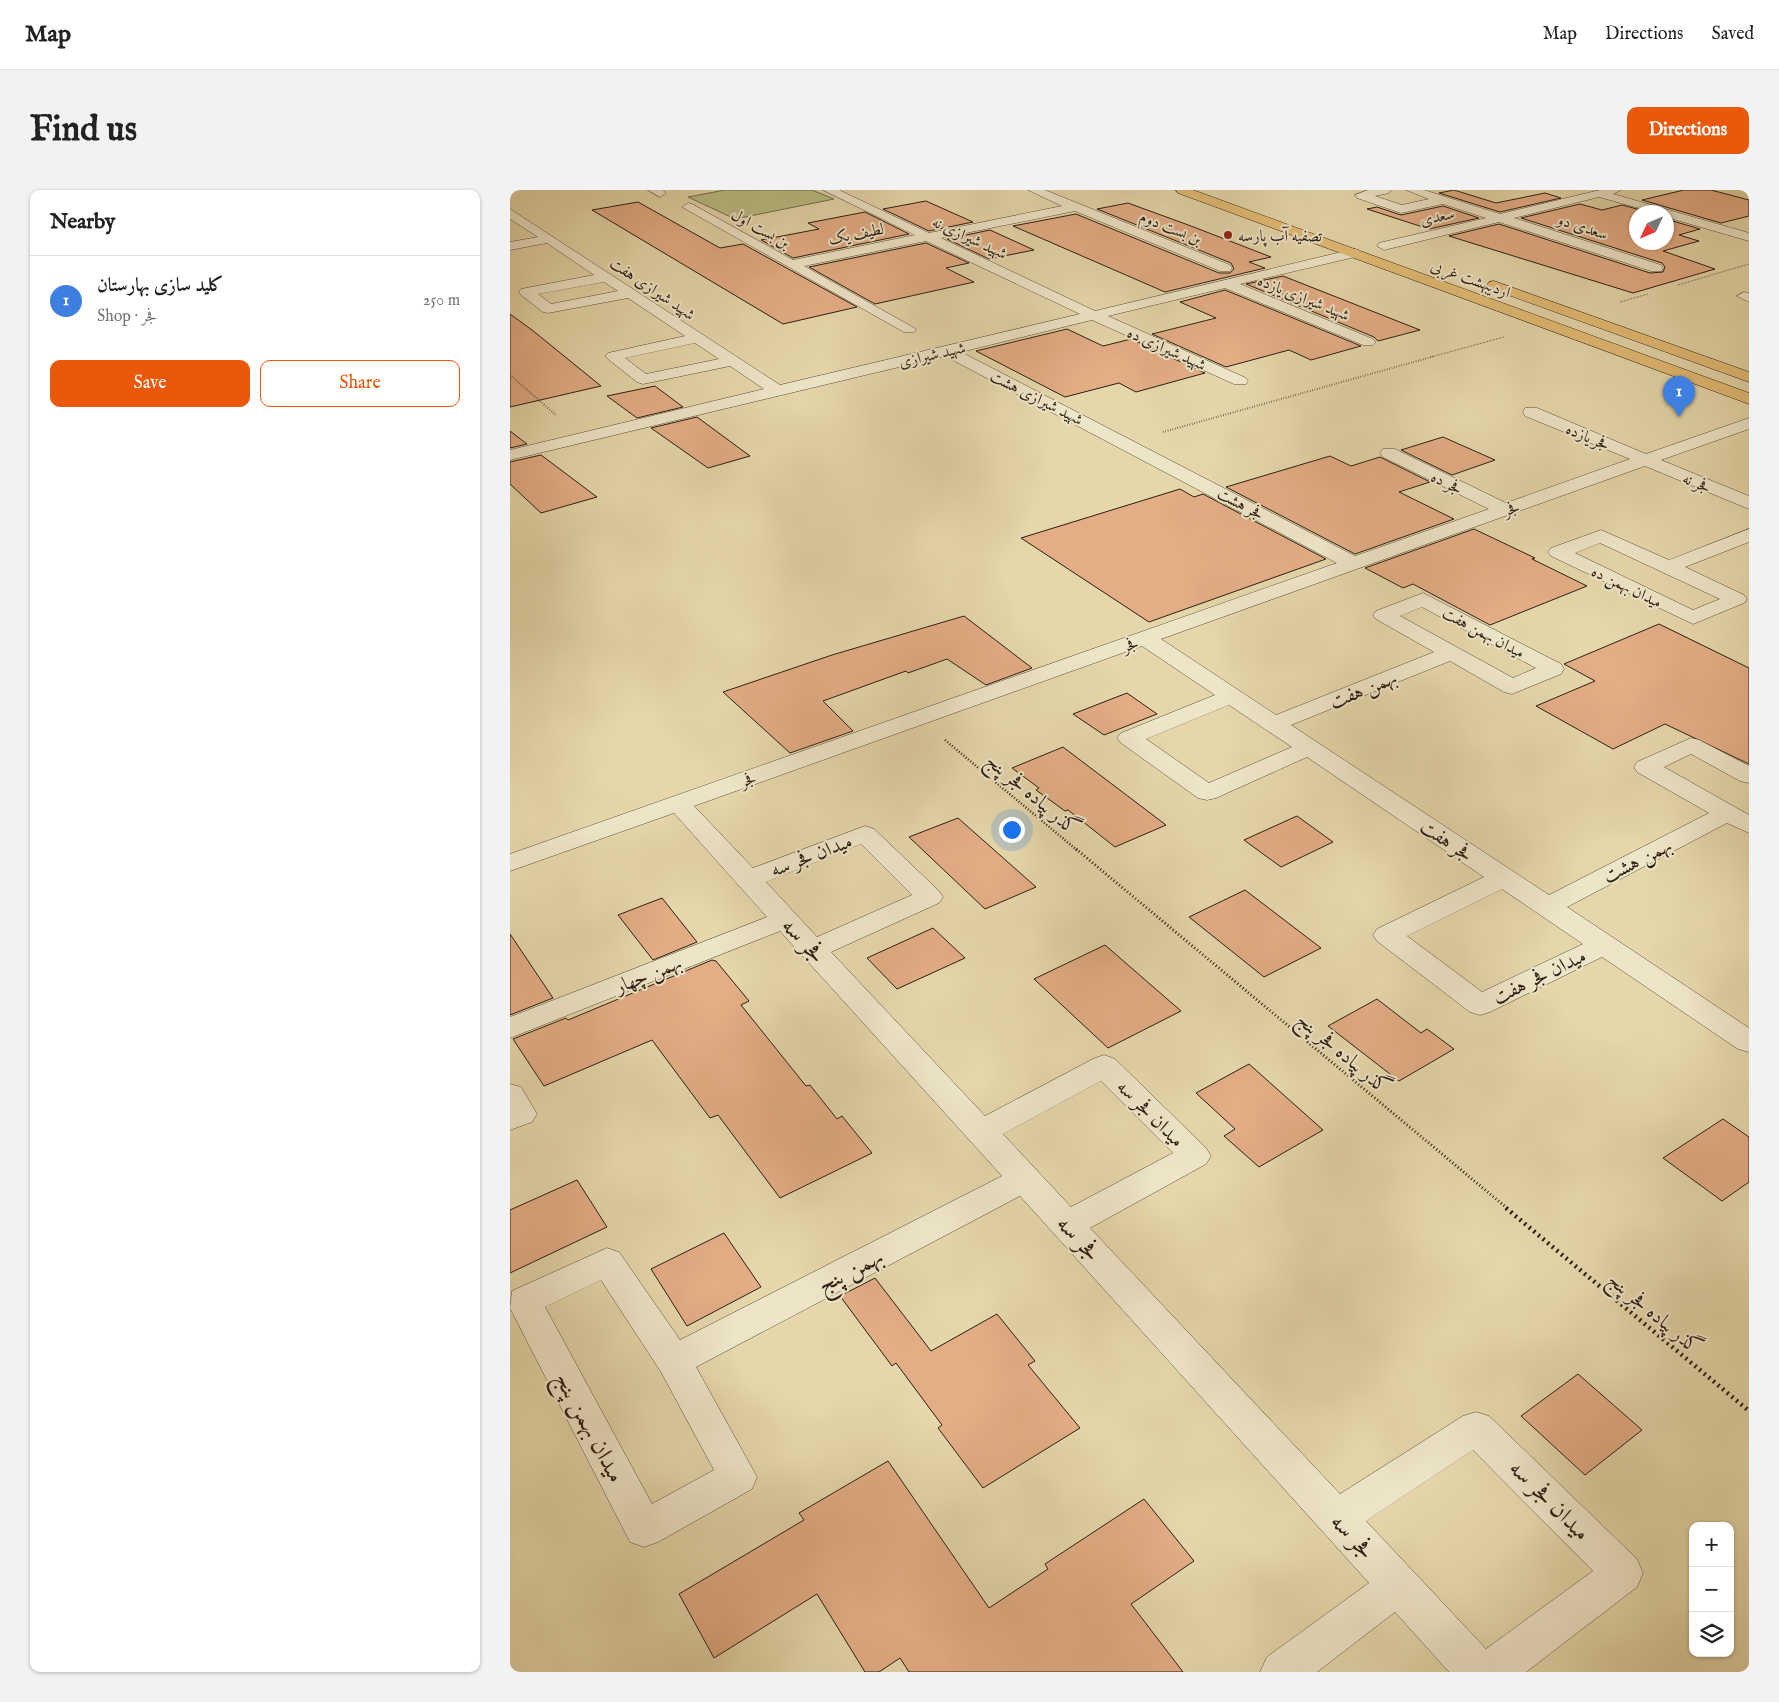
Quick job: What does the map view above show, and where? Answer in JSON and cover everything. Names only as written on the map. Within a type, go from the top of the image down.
[{"type":"main road","name":"اردیبهشت غربی","points":[[1182,190],[1749,399]]},
{"type":"main road","name":"اردیبهشت غربی","points":[[1379,244],[1411,255]]},
{"type":"main road","name":"اردیبهشت غربی","points":[[1483,281],[1749,377]]},
{"type":"street","name":"شهید شیرازی نه","points":[[830,190],[1095,316]]},
{"type":"street","points":[[1034,190],[1076,207]]},
{"type":"street","points":[[1384,190],[1361,195],[1401,209],[1444,200]]},
{"type":"street","name":"سعدی","points":[[1379,244],[1616,190]]},
{"type":"street","name":"سعدی دو","points":[[1421,191],[1656,268]]},
{"type":"street","points":[[1600,194],[1638,205]]},
{"type":"street","name":"بن بست اول","points":[[688,207],[792,264]]},
{"type":"street","name":"لطیف یک","points":[[792,264],[1076,207]]},
{"type":"street","name":"بن بست دوم","points":[[1076,207],[1225,268]]},
{"type":"street","name":"شهید شیرازی هفت","points":[[510,213],[778,391]]},
{"type":"street","points":[[1674,215],[1749,237]]},
{"type":"street","points":[[510,226],[526,224]]},
{"type":"street","points":[[510,246],[549,238]]},
{"type":"street","name":"شهید شیرازی","points":[[510,455],[1354,254]]},
{"type":"street","points":[[792,264],[909,329]]},
{"type":"street","points":[[606,277],[526,292],[548,310],[630,293]]},
{"type":"street","name":"شهید شیرازی یازده","points":[[1227,284],[1368,342]]},
{"type":"street","name":"شهید شیرازی ده","points":[[1095,316],[1240,381]]},
{"type":"street","points":[[697,338],[613,356],[643,379],[731,361]]},
{"type":"street","name":"شهید شیرازی هشت","points":[[948,351],[1126,443]]},
{"type":"street","name":"فجر یازده","points":[[1531,412],[1645,460]]},
{"type":"street","name":"فجر","points":[[510,863],[1749,423]]},
{"type":"street","name":"فجر هشت","points":[[1126,443],[1355,564]]},
{"type":"street","name":"فجر ده","points":[[1389,453],[1505,510]]},
{"type":"street","name":"فجر نه","points":[[1645,460],[1746,500]]},
{"type":"street","name":"میدان بهمن ده","points":[[1601,536],[1668,567],[1737,599],[1693,618],[1558,552],[1601,536]]},
{"type":"street","points":[[1668,567],[1749,536]]},
{"type":"street","name":"میدان بهمن هفت","points":[[1422,599],[1553,669],[1512,687],[1452,653],[1383,615],[1422,599]]},
{"type":"street","name":"فجر هفت","points":[[1145,638],[1749,1042]]},
{"type":"street","name":"بهمن هفت","points":[[1274,724],[1452,653]]},
{"type":"street","points":[[1231,696],[1129,738],[1207,794],[1309,748]]},
{"type":"street","points":[[1738,819],[1646,767],[1691,745],[1749,776]]},
{"type":"street","name":"فجر سه","points":[[679,804],[1478,1672]]},
{"type":"street","name":"بهمن هشت","points":[[1547,907],[1738,819]]},
{"type":"street","name":"میدان فجر سه","points":[[749,879],[865,834],[930,898],[813,949]]},
{"type":"street","name":"میدان فجر هفت","points":[[1503,878],[1387,935],[1480,1005],[1603,945]]},
{"type":"street","name":"بهمن چهار","points":[[510,1028],[786,919]]},
{"type":"street","name":"میدان فجر سه","points":[[981,1132],[1104,1066],[1195,1156],[1067,1225]]},
{"type":"street","points":[[510,1095],[521,1114],[510,1119]]},
{"type":"street","name":"بهمن پنج","points":[[674,1361],[1025,1179]]},
{"type":"street","name":"میدان بهمن پنج","points":[[607,1262],[674,1361],[738,1477],[644,1529],[524,1301],[607,1262]]},
{"type":"street","name":"میدان فجر سه","points":[[1337,1518],[1476,1428],[1623,1573],[1490,1672]]},
{"type":"street","points":[[1282,1672],[1399,1586]]},
{"type":"path","points":[[1126,443],[1548,325]]},
{"type":"path","points":[[510,376],[583,438]]},
{"type":"path","name":"گذر پیاده فجر پنج","points":[[920,718],[1749,1411]]},
{"type":"green space","points":[[725,190],[812,190],[834,199],[735,219],[688,197]]},
{"type":"building","points":[[1454,190],[1496,203],[1545,193],[1561,198],[1500,212],[1439,193]]},
{"type":"building","points":[[1684,190],[1711,190],[1749,200],[1749,216],[1721,223],[1674,209],[1674,205],[1659,205],[1642,200]]},
{"type":"building","points":[[926,201],[973,222],[929,231],[883,209]]},
{"type":"building","points":[[638,202],[720,248],[743,244],[857,307],[783,324],[592,210]]},
{"type":"building","points":[[1128,203],[1271,257],[1249,262],[1265,268],[1165,292],[1013,226],[1076,214],[1219,273],[1230,273],[1234,269],[1231,263],[1097,209]]},
{"type":"building","points":[[1580,204],[1602,210],[1622,205],[1629,207],[1629,250],[1667,250],[1663,251],[1715,269],[1633,293],[1449,236],[1499,224],[1650,273],[1663,272],[1665,267],[1662,263],[1521,218]]},
{"type":"building","points":[[1443,206],[1479,218],[1429,229],[1367,209],[1377,207],[1401,215]]},
{"type":"building","points":[[865,212],[909,234],[793,258],[761,240],[819,229],[808,223]]},
{"type":"building","points":[[1674,221],[1700,229],[1679,235],[1699,241],[1674,248]]},
{"type":"building","points":[[990,230],[1034,250],[989,259],[947,239]]},
{"type":"building","points":[[926,243],[969,263],[946,268],[974,282],[875,304],[809,267]]},
{"type":"building","points":[[1283,276],[1420,330],[1378,341],[1374,337],[1246,284]]},
{"type":"building","points":[[1225,290],[1361,346],[1311,360],[1289,350],[1226,367],[1152,334],[1216,318],[1180,302]]},
{"type":"building","points":[[510,314],[532,330],[601,386],[510,407]]},
{"type":"building","points":[[1067,329],[1103,346],[1131,339],[1205,373],[1136,392],[1119,383],[1065,397],[976,351]]},
{"type":"building","points":[[655,386],[683,407],[637,418],[607,396]]},
{"type":"building","points":[[697,417],[750,456],[708,468],[651,428]]},
{"type":"building","points":[[510,431],[527,444],[510,448]]},
{"type":"building","points":[[1443,437],[1495,460],[1452,475],[1401,450]]},
{"type":"building","points":[[541,455],[597,497],[541,513],[510,484],[510,462]]},
{"type":"building","points":[[1330,456],[1351,466],[1380,457],[1430,482],[1399,492],[1454,519],[1355,554],[1226,487]]},
{"type":"building","points":[[1180,489],[1194,497],[1203,494],[1326,559],[1149,622],[1021,538]]},
{"type":"building","points":[[1474,529],[1535,558],[1532,559],[1587,586],[1490,625],[1413,584],[1403,588],[1365,568]]},
{"type":"building","points":[[964,616],[1032,668],[986,685],[947,659],[908,673],[906,671],[823,701],[853,731],[790,753],[723,692],[832,655]]},
{"type":"building","points":[[1659,624],[1749,668],[1749,764],[1665,724],[1613,749],[1536,706],[1595,681],[1564,664]]},
{"type":"building","points":[[1127,693],[1157,714],[1104,735],[1073,714]]},
{"type":"building","points":[[1063,747],[1166,825],[1115,847],[1068,810],[1065,811],[1036,790],[1039,788],[1012,768]]},
{"type":"building","points":[[1297,816],[1333,842],[1281,867],[1244,840]]},
{"type":"building","points":[[958,818],[1036,887],[985,909],[909,837]]},
{"type":"building","points":[[1245,890],[1321,948],[1264,977],[1189,917]]},
{"type":"building","points":[[662,898],[697,942],[653,960],[618,915]]},
{"type":"building","points":[[933,928],[965,958],[897,989],[867,958]]},
{"type":"building","points":[[510,934],[553,998],[510,1015]]},
{"type":"building","points":[[1105,945],[1181,1011],[1108,1048],[1034,979]]},
{"type":"building","points":[[712,960],[716,961],[749,1001],[741,1005],[806,1086],[810,1085],[837,1119],[842,1116],[872,1153],[780,1198],[718,1115],[710,1118],[652,1040],[544,1086],[513,1039],[566,1018],[568,1020]]},
{"type":"building","points":[[1377,999],[1421,1033],[1427,1029],[1454,1049],[1399,1081],[1328,1026]]},
{"type":"building","points":[[1249,1064],[1323,1130],[1259,1167],[1224,1136],[1235,1129],[1196,1093]]},
{"type":"building","points":[[1723,1119],[1749,1137],[1749,1182],[1722,1201],[1663,1158]]},
{"type":"building","points":[[577,1180],[607,1227],[510,1273],[510,1210]]},
{"type":"building","points":[[724,1233],[761,1287],[687,1326],[651,1269]]},
{"type":"building","points":[[875,1278],[931,1351],[997,1314],[1035,1361],[1028,1365],[1080,1428],[983,1488],[938,1428],[942,1425],[896,1363],[892,1366],[840,1296]]},
{"type":"building","points":[[1578,1374],[1642,1430],[1585,1475],[1521,1416]]},
{"type":"building","points":[[888,1461],[989,1608],[1048,1569],[1045,1564],[1144,1499],[1194,1561],[1131,1604],[1183,1672],[909,1672],[900,1658],[879,1672],[865,1672],[817,1594],[714,1658],[679,1594],[804,1520],[799,1513]]},
{"type":"place","name":"تصفیه آب پارسه","points":[[1228,235]]},
{"type":"place","name":"کلید سازی بهارستان","points":[[1679,417]]}]
